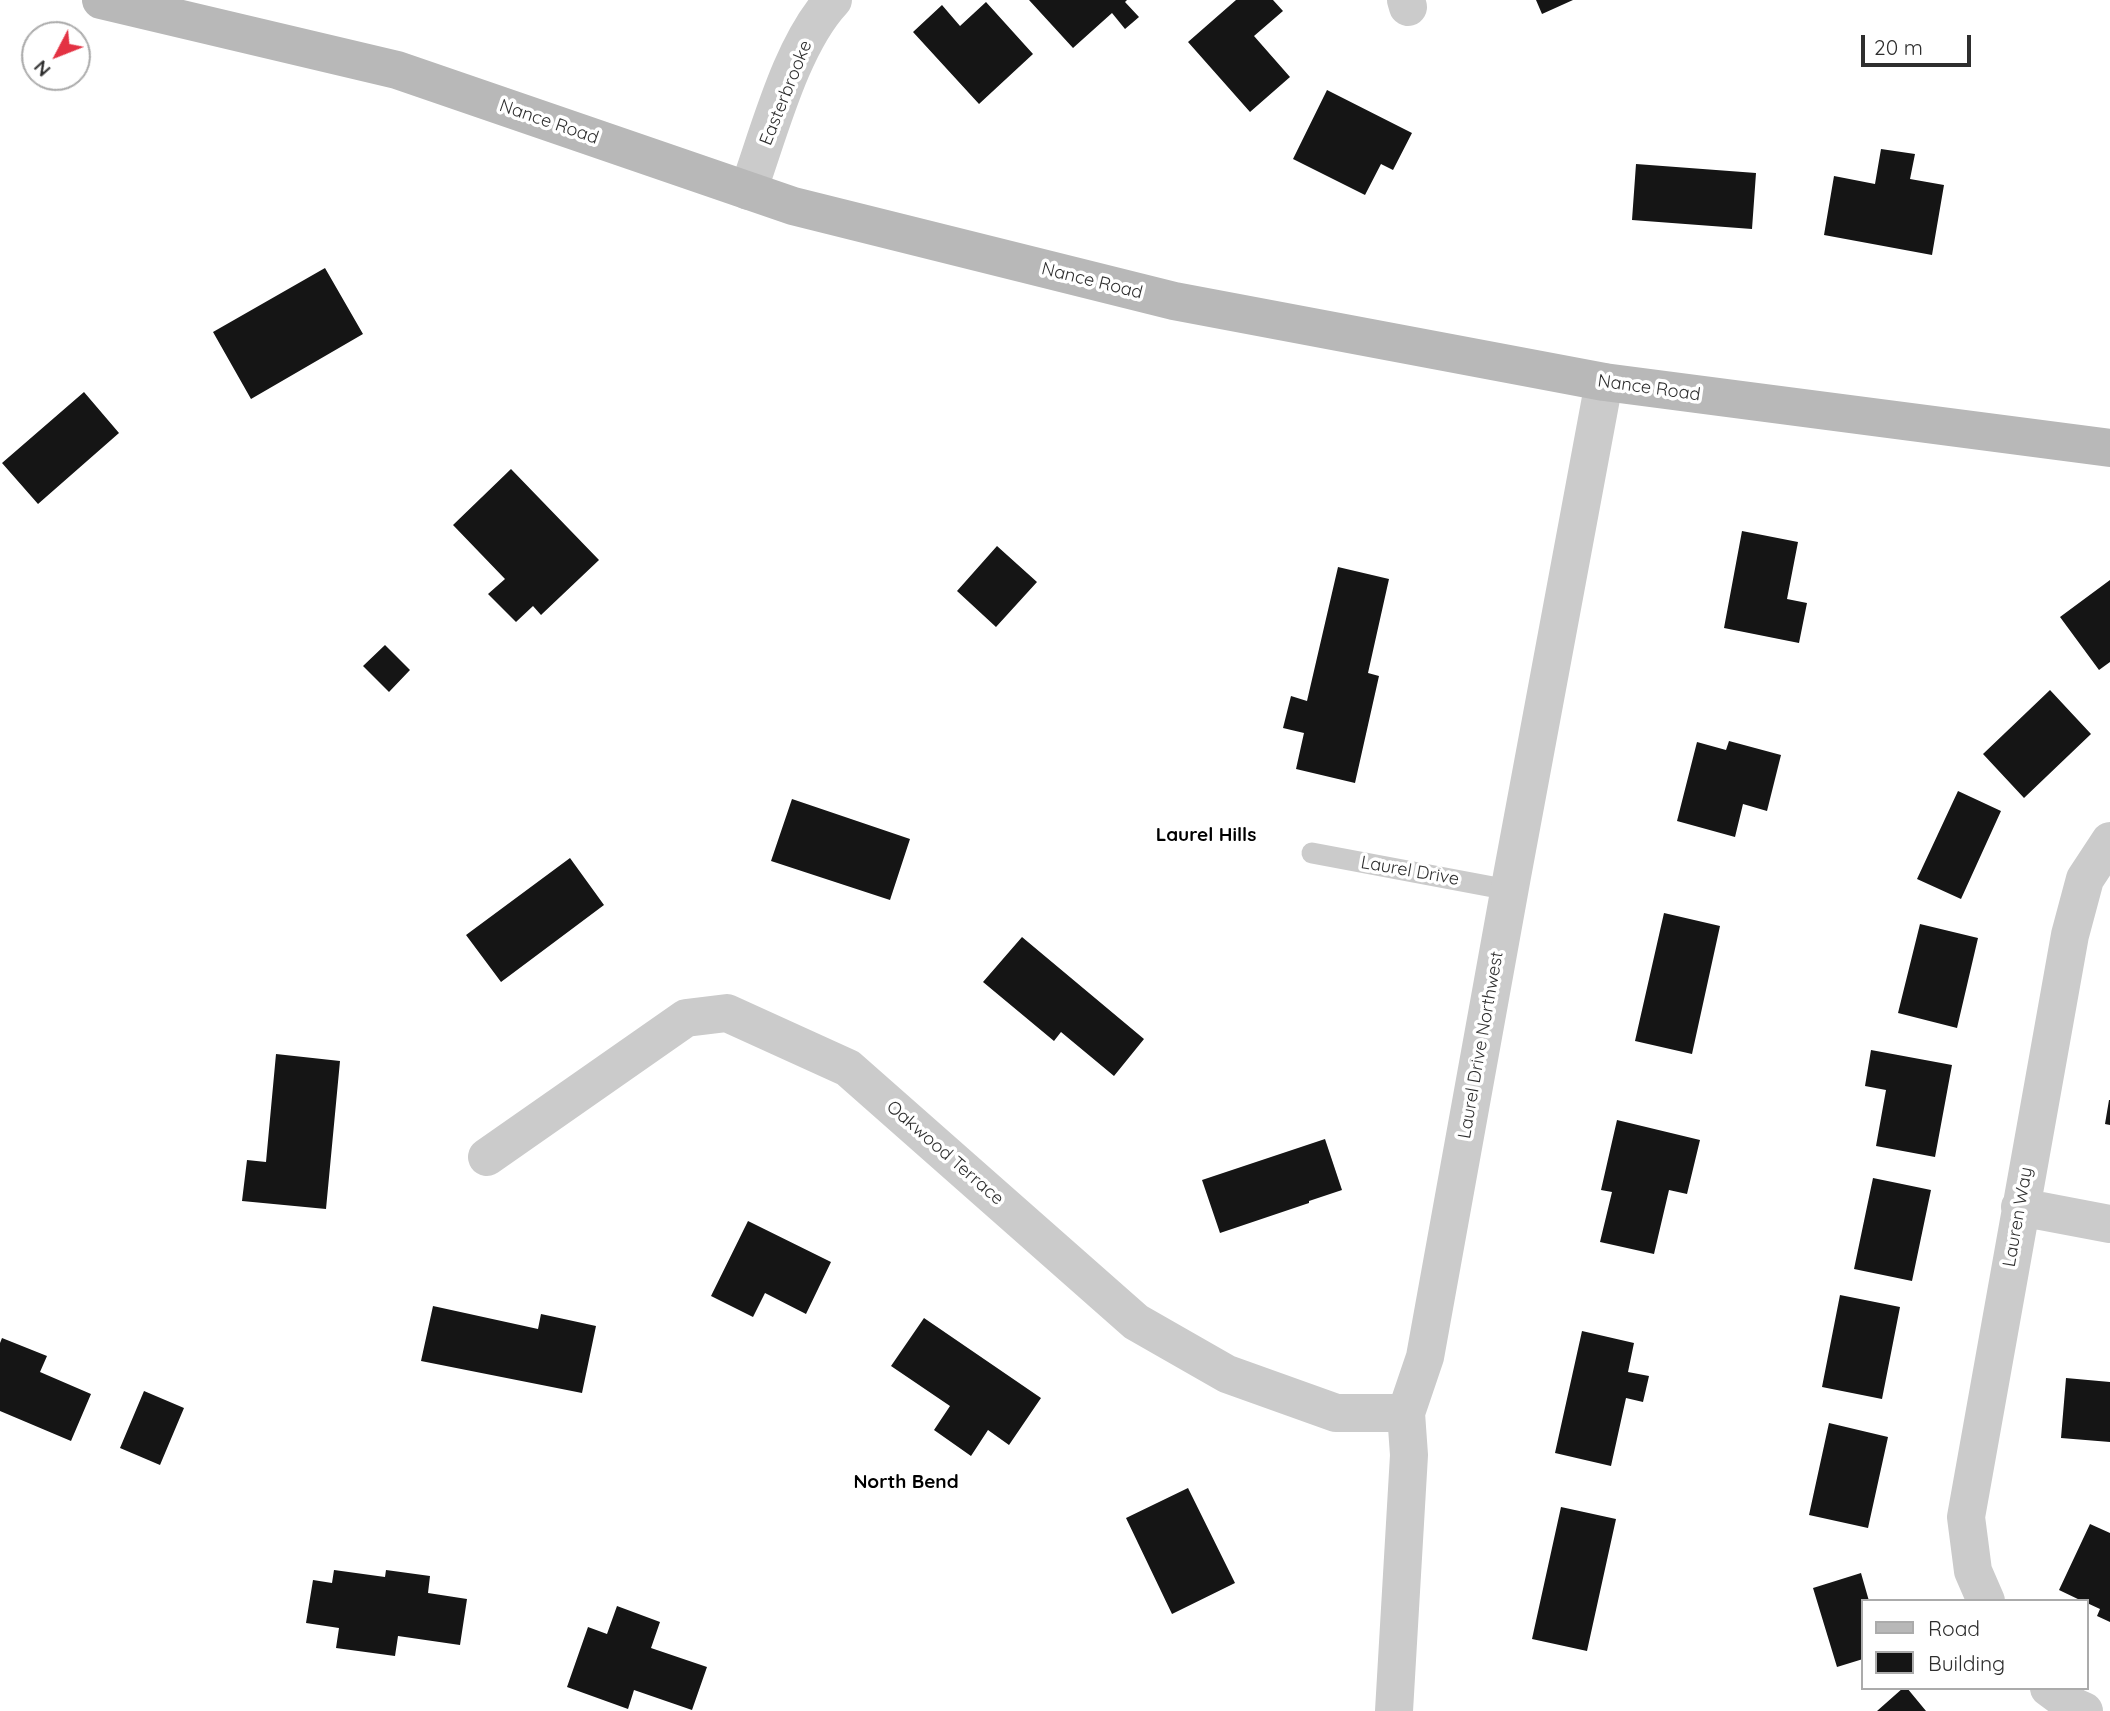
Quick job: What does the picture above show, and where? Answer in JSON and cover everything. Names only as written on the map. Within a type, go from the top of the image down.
[{"type":"street","name":"Nance Road","points":[[101,0],[397,70],[793,206],[1174,301],[1604,382],[2110,448]]},
{"type":"street","name":"Easterbrooke","points":[[748,191],[790,74],[820,14],[833,0]]},
{"type":"street","name":"Laurel Drive Northwest","points":[[1394,1711],[1409,1455],[1406,1413],[1425,1357],[1604,382]]},
{"type":"street","name":"Lauren Way","points":[[1985,1599],[1973,1571],[1966,1517],[2070,935],[2085,879],[2110,841]]},
{"type":"street","name":"Oakwood Terrace","points":[[487,1157],[686,1018],[727,1013],[848,1068],[1136,1322],[1227,1374],[1336,1413],[1406,1413]]},
{"type":"street","points":[[2020,1206],[2110,1224]]},
{"type":"lane","name":"Laurel Drive","points":[[1312,853],[1509,890]]},
{"type":"building","points":[[1029,0],[1127,0],[1125,2],[1139,17],[1125,29],[1112,13],[1073,48]]},
{"type":"building","points":[[1236,0],[1273,0],[1283,11],[1254,36],[1290,77],[1250,112],[1188,42]]},
{"type":"building","points":[[1536,0],[1573,0],[1542,14]]},
{"type":"building","points":[[986,2],[1033,54],[979,104],[913,32],[942,5],[960,26]]},
{"type":"building","points":[[1327,90],[1412,133],[1393,170],[1381,164],[1365,195],[1293,159]]},
{"type":"building","points":[[1881,149],[1915,154],[1910,179],[1944,185],[1932,255],[1824,235],[1834,176],[1875,184]]},
{"type":"building","points":[[1636,164],[1756,173],[1752,229],[1632,220]]},
{"type":"building","points":[[325,268],[363,334],[251,399],[213,332]]},
{"type":"building","points":[[84,392],[119,433],[38,504],[2,463]]},
{"type":"building","points":[[511,469],[599,560],[541,615],[533,606],[516,622],[488,594],[505,579],[453,525]]},
{"type":"building","points":[[1742,531],[1798,542],[1787,599],[1807,603],[1799,643],[1724,628]]},
{"type":"building","points":[[997,546],[1037,582],[996,627],[957,591]]},
{"type":"building","points":[[1338,567],[1389,579],[1368,673],[1379,676],[1355,783],[1296,769],[1304,733],[1283,728],[1291,696],[1307,701]]},
{"type":"building","points":[[2110,580],[2110,662],[2099,670],[2060,617]]},
{"type":"building","points":[[385,645],[410,670],[389,692],[363,666]]},
{"type":"building","points":[[2050,690],[2091,734],[2024,798],[1983,754]]},
{"type":"building","points":[[1729,741],[1781,755],[1767,811],[1743,804],[1735,837],[1677,821],[1697,742],[1726,750]]},
{"type":"building","points":[[1958,791],[2001,811],[1961,899],[1917,879]]},
{"type":"building","points":[[792,799],[910,839],[890,900],[771,861]]},
{"type":"building","points":[[570,858],[604,905],[501,982],[466,935]]},
{"type":"building","points":[[1664,913],[1720,926],[1692,1054],[1635,1041]]},
{"type":"building","points":[[1920,924],[1978,938],[1957,1028],[1898,1013]]},
{"type":"building","points":[[1022,937],[1144,1039],[1114,1076],[1061,1032],[1054,1041],[983,982]]},
{"type":"building","points":[[1871,1050],[1952,1065],[1935,1157],[1876,1146],[1886,1090],[1865,1086]]},
{"type":"building","points":[[276,1054],[340,1061],[326,1209],[242,1201],[247,1160],[266,1162]]},
{"type":"building","points":[[2110,1100],[2110,1125],[2105,1124]]},
{"type":"building","points":[[1617,1120],[1700,1140],[1687,1194],[1669,1190],[1654,1254],[1600,1242],[1612,1192],[1601,1190]]},
{"type":"building","points":[[1325,1139],[1342,1190],[1220,1233],[1202,1180]]},
{"type":"building","points":[[1873,1178],[1931,1190],[1912,1281],[1854,1269]]},
{"type":"building","points":[[748,1221],[831,1262],[806,1314],[765,1293],[753,1317],[711,1296]]},
{"type":"building","points":[[1840,1295],[1900,1307],[1882,1399],[1822,1387]]},
{"type":"building","points":[[433,1306],[538,1329],[541,1314],[596,1326],[582,1393],[421,1361]]},
{"type":"building","points":[[924,1318],[1041,1398],[1009,1445],[988,1430],[971,1456],[934,1430],[950,1406],[891,1366]]},
{"type":"building","points":[[1582,1331],[1634,1343],[1628,1372],[1649,1376],[1643,1402],[1626,1398],[1611,1466],[1555,1453]]},
{"type":"building","points":[[2,1338],[47,1356],[40,1372],[91,1394],[71,1441],[0,1411]]},
{"type":"building","points":[[2066,1378],[2110,1382],[2110,1442],[2061,1438]]},
{"type":"building","points":[[144,1391],[184,1408],[160,1465],[120,1448]]},
{"type":"building","points":[[1829,1423],[1888,1437],[1868,1528],[1809,1515]]},
{"type":"building","points":[[1188,1488],[1235,1583],[1172,1614],[1126,1518]]},
{"type":"building","points":[[1561,1507],[1616,1519],[1587,1651],[1532,1639]]},
{"type":"building","points":[[2090,1524],[2110,1533],[2110,1622],[2097,1616],[2100,1609],[2089,1604],[2089,1599],[2078,1599],[2059,1590]]},
{"type":"building","points":[[334,1570],[385,1577],[386,1570],[430,1576],[428,1593],[467,1599],[460,1645],[398,1636],[395,1656],[336,1648],[339,1628],[306,1623],[313,1580],[332,1583]]},
{"type":"building","points":[[1861,1573],[1868,1599],[1862,1599],[1862,1659],[1837,1667],[1813,1588]]},
{"type":"building","points":[[617,1606],[660,1622],[651,1648],[707,1667],[692,1710],[634,1690],[628,1709],[567,1687],[588,1627],[607,1634]]},
{"type":"building","points":[[1901,1690],[1909,1690],[1926,1711],[1877,1711]]},
{"type":"district","name":"Laurel Hills","points":[[1206,835]]},
{"type":"district","name":"North Bend","points":[[906,1482]]}]
